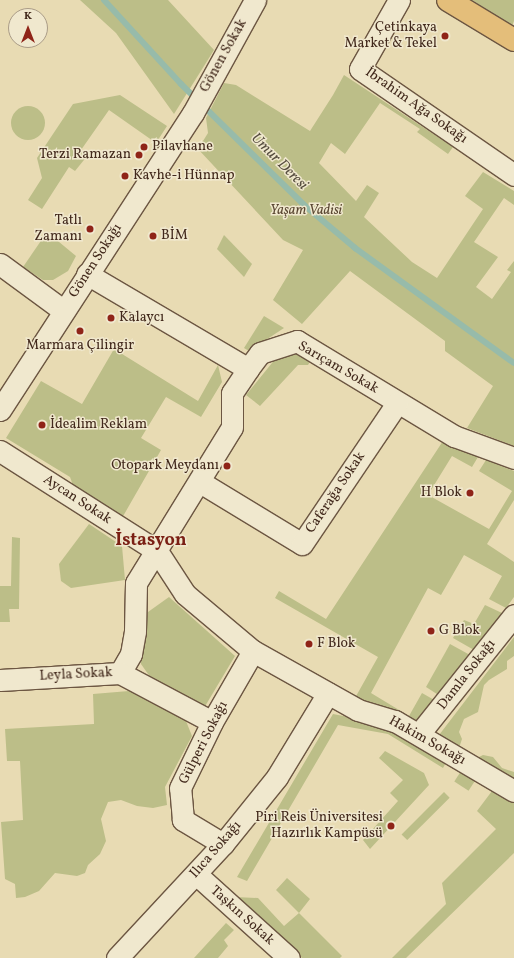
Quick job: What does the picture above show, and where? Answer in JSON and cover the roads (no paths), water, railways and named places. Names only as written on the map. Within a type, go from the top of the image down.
[{"type":"main road","points":[[448,0],[514,40]]},
{"type":"street","name":"Gönen Sokak","points":[[193,113],[255,0]]},
{"type":"street","name":"İbrahim Ağa Sokağı","points":[[399,0],[360,69],[514,175]]},
{"type":"street","name":"Gönen Sokağı","points":[[0,410],[193,113]]},
{"type":"street","points":[[0,264],[64,311]]},
{"type":"street","points":[[87,274],[248,369]]},
{"type":"street","name":"Sarıçam Sokak","points":[[120,673],[131,654],[135,631],[136,583],[200,482],[232,427],[232,393],[260,353],[297,341],[397,403],[454,436],[514,458]]},
{"type":"street","name":"Caferağa Sokak","points":[[200,482],[302,544],[397,403]]},
{"type":"street","name":"Aycan Sokak","points":[[0,451],[157,551],[184,594],[253,651]]},
{"type":"street","name":"Damla Sokağı","points":[[420,734],[514,615]]},
{"type":"street","name":"Hakim Sokağı","points":[[253,651],[358,710],[395,721],[420,734],[514,791]]},
{"type":"street","name":"Gülperi Sokağı","points":[[223,844],[183,820],[180,788],[212,722],[253,651]]},
{"type":"street","name":"Leyla Sokak","points":[[0,680],[120,673],[212,722]]},
{"type":"street","name":"Ilıca Sokağı","points":[[117,958],[223,844],[277,777],[328,693]]},
{"type":"street","name":"Taşkın Sokak","points":[[196,874],[288,958]]},
{"type":"waterway","name":"Umur Deresi","points":[[104,0],[181,84],[304,205],[355,248],[514,363]]},
{"type":"place","name":"Çetinkaya Market & Tekel","points":[[445,36]]},
{"type":"place","name":"Pilavhane","points":[[144,147]]},
{"type":"place","name":"Terzi Ramazan","points":[[139,155]]},
{"type":"place","name":"Kavhe-i Hünnap","points":[[125,176]]},
{"type":"place","name":"Tatlı Zamanı","points":[[90,229]]},
{"type":"place","name":"BİM","points":[[153,236]]},
{"type":"place","name":"Kalaycı","points":[[111,318]]},
{"type":"place","name":"Marmara Çilingir","points":[[80,331]]},
{"type":"place","name":"İdealim Reklam","points":[[42,425]]},
{"type":"place","name":"Otopark Meydanı","points":[[227,466]]},
{"type":"place","name":"H Blok","points":[[470,493]]},
{"type":"place","name":"G Blok","points":[[431,631]]},
{"type":"place","name":"F Blok","points":[[309,644]]},
{"type":"place","name":"Piri Reis Üniversitesi Hazırlık Kampüsü","points":[[391,826]]},
{"type":"district","name":"İstasyon","points":[[151,541]]},
{"type":"park label","name":"Yaşam Vadisi","points":[[306,211]]}]
